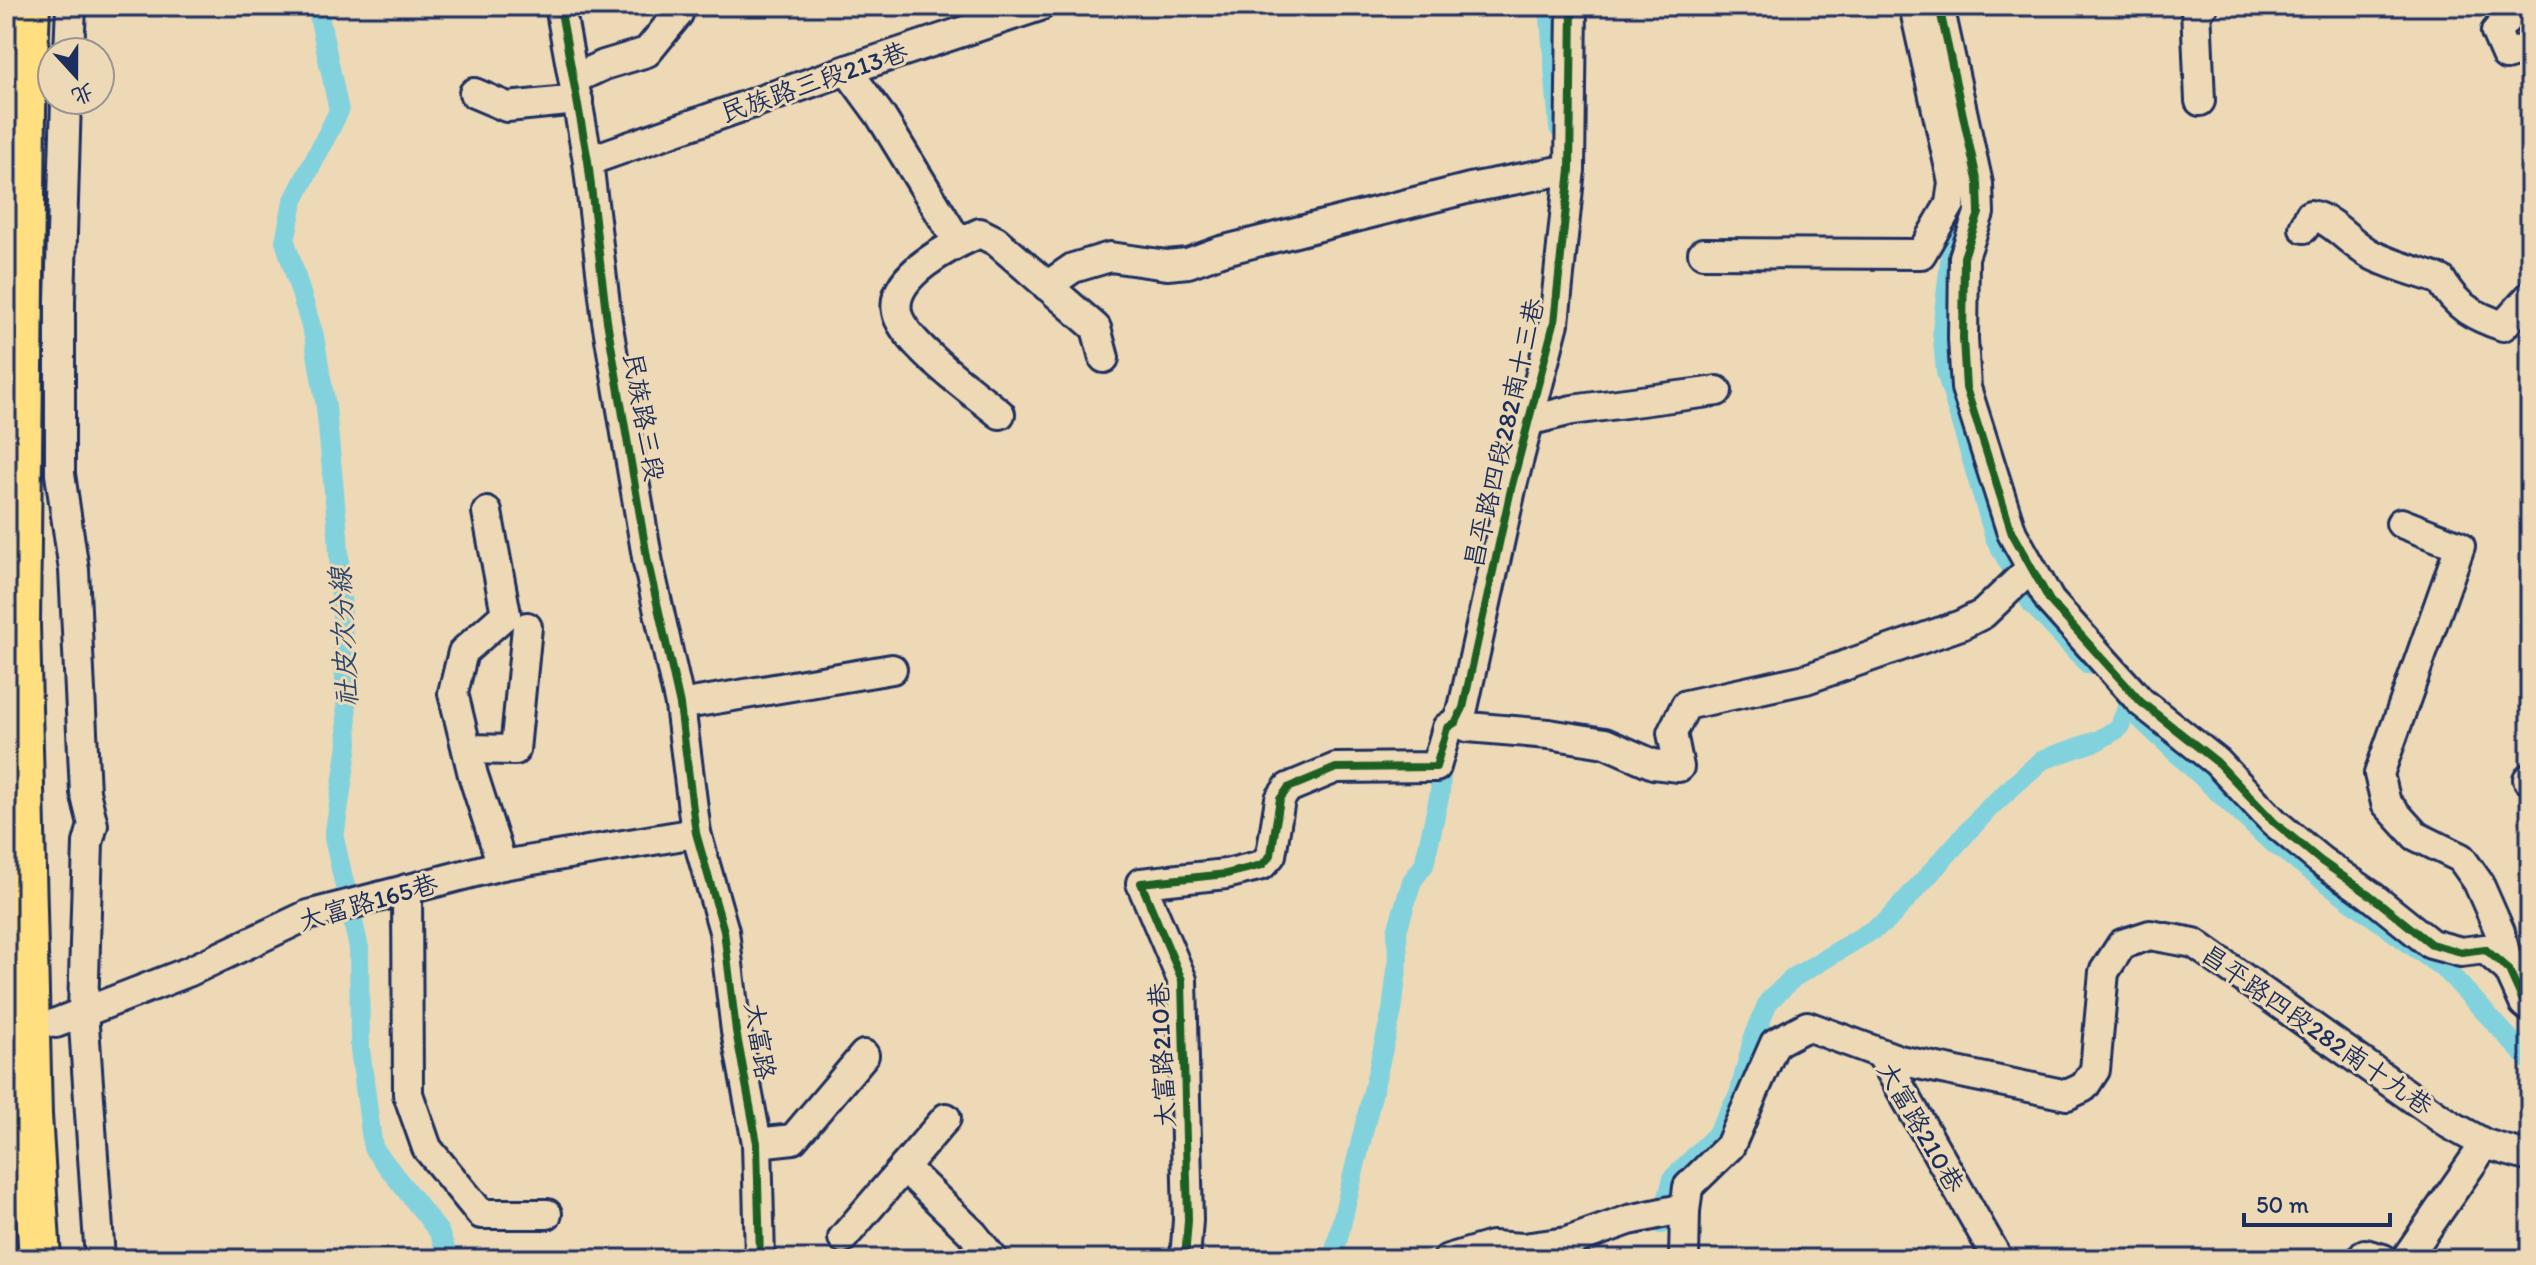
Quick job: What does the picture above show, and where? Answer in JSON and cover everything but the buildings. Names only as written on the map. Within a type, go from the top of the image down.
[{"type":"highway","points":[[29,6],[19,625],[31,1115],[40,1259]]},
{"type":"street","points":[[70,36],[71,6]]},
{"type":"street","name":"民族路三段","points":[[560,6],[588,161],[607,321],[648,563],[680,705],[696,833]]},
{"type":"street","name":"民族路三段213巷","points":[[588,161],[1040,6]]},
{"type":"street","name":"昌平路四段282南十三巷","points":[[1456,722],[1463,708],[1511,489],[1554,323],[1570,169],[1572,6]]},
{"type":"street","points":[[1914,6],[1953,182],[1943,256],[1963,339],[1966,388],[2012,533],[2021,577],[2050,601],[2141,702],[2217,762],[2274,822],[2431,944],[2461,952],[2485,949],[2509,970]]},
{"type":"street","points":[[1939,6],[1978,184],[1979,213],[1943,256]]},
{"type":"street","points":[[2200,101],[2196,8],[2203,6]]},
{"type":"street","points":[[2517,6],[2496,32],[2506,55],[2530,48]]},
{"type":"street","points":[[474,93],[507,107],[576,89],[604,65],[647,52],[678,14]]},
{"type":"street","points":[[847,70],[880,115],[958,242]]},
{"type":"street","points":[[66,116],[60,301],[60,474],[74,570],[85,792],[93,825],[88,843],[83,1011],[100,1259]]},
{"type":"street","points":[[1047,286],[1073,268],[1110,257],[1167,265],[1188,263],[1221,251],[1470,188],[1570,169]]},
{"type":"street","points":[[2304,228],[2310,215],[2325,218],[2350,242],[2374,256],[2441,280],[2448,292],[2474,316],[2503,326],[2530,296]]},
{"type":"street","points":[[1000,414],[907,334],[897,315],[896,297],[912,274],[958,242],[980,233],[996,241],[1096,328],[1104,358]]},
{"type":"street","points":[[1703,253],[1943,256]]},
{"type":"street","points":[[1530,416],[1540,418],[1572,410],[1717,391]]},
{"type":"street","points":[[487,512],[506,614],[463,652],[453,693],[473,775],[502,865]]},
{"type":"street","points":[[2401,523],[2460,546],[2379,774],[2386,803],[2416,836],[2461,858],[2478,882],[2500,932],[2509,970],[2524,1003],[2530,1008]]},
{"type":"street","points":[[1456,722],[1468,727],[1549,734],[1605,743],[1653,764],[1679,767],[1672,733],[1686,705],[1806,679],[1961,625],[1983,614],[2021,577]]},
{"type":"street","points":[[467,749],[515,750],[527,627]]},
{"type":"street","points":[[680,705],[892,669]]},
{"type":"street","name":"大富路210巷","points":[[1185,1259],[1188,1220],[1182,980],[1141,883],[1226,874],[1262,865],[1271,855],[1280,799],[1288,788],[1336,768],[1436,767],[1447,728],[1456,722]]},
{"type":"street","name":"大富路165巷","points":[[56,1023],[188,972],[308,915],[502,865],[696,833]]},
{"type":"street","name":"大富路","points":[[696,833],[724,931],[736,1031],[757,1143],[760,1259]]},
{"type":"street","points":[[407,889],[408,1094],[427,1148],[481,1214],[547,1214]]},
{"type":"street","name":"昌平路四段282南十九巷","points":[[1881,1054],[2067,1095],[2084,1087],[2095,1070],[2104,972],[2122,944],[2150,935],[2194,943],[2449,1124],[2485,1144],[2530,1157]]},
{"type":"street","name":"大富路210巷","points":[[1684,1259],[1680,1211],[1688,1187],[1730,1146],[1775,1043],[1807,1026],[1881,1054],[1998,1259]]},
{"type":"street","points":[[757,1143],[793,1139],[864,1055]]},
{"type":"street","points":[[843,1238],[946,1118]]},
{"type":"street","points":[[2361,1259],[2365,1254],[2398,1258],[2485,1144]]},
{"type":"street","points":[[904,1167],[973,1234],[993,1259]]},
{"type":"street","points":[[1448,1259],[1492,1246],[1523,1248],[1567,1242],[1629,1220],[1680,1211]]},
{"type":"waterway","name":"社皮次分線","points":[[317,6],[339,111],[293,202],[285,241],[314,336],[326,407],[338,534],[348,744],[334,838],[359,948],[360,1049],[373,1148],[439,1232],[449,1259]]},
{"type":"waterway","points":[[1549,6],[1559,128]]},
{"type":"waterway","points":[[1964,183],[1966,207],[1953,237],[1942,330],[1946,372],[1995,538],[2031,603],[2088,664]]},
{"type":"waterway","points":[[1661,1224],[1673,1178],[1716,1135],[1739,1095],[1753,1040],[1768,1002],[1793,978],[1886,922],[1990,807],[2042,760],[2099,740],[2119,728],[2128,706]]},
{"type":"waterway","points":[[2129,708],[2269,840],[2448,972],[2530,1061]]},
{"type":"waterway","points":[[1333,1259],[1392,1011],[1398,961],[1397,931],[1412,881],[1424,865],[1440,793],[1442,754]]},
{"type":"cycle path","points":[[560,6],[588,161],[607,321],[648,563],[680,705],[696,833],[724,931],[736,1031],[757,1143],[760,1259]]},
{"type":"cycle path","points":[[1185,1259],[1188,1220],[1182,980],[1141,883],[1226,874],[1262,865],[1271,855],[1280,799],[1288,788],[1336,768],[1436,767],[1447,728],[1456,722],[1463,708],[1511,489],[1554,323],[1570,169],[1572,6]]},
{"type":"cycle path","points":[[1939,6],[1978,184],[1979,213],[1964,257],[1966,388],[2012,533],[2050,601],[2141,702],[2217,762],[2274,822],[2431,944],[2461,952],[2485,949],[2509,970],[2524,1003],[2530,1008]]}]
